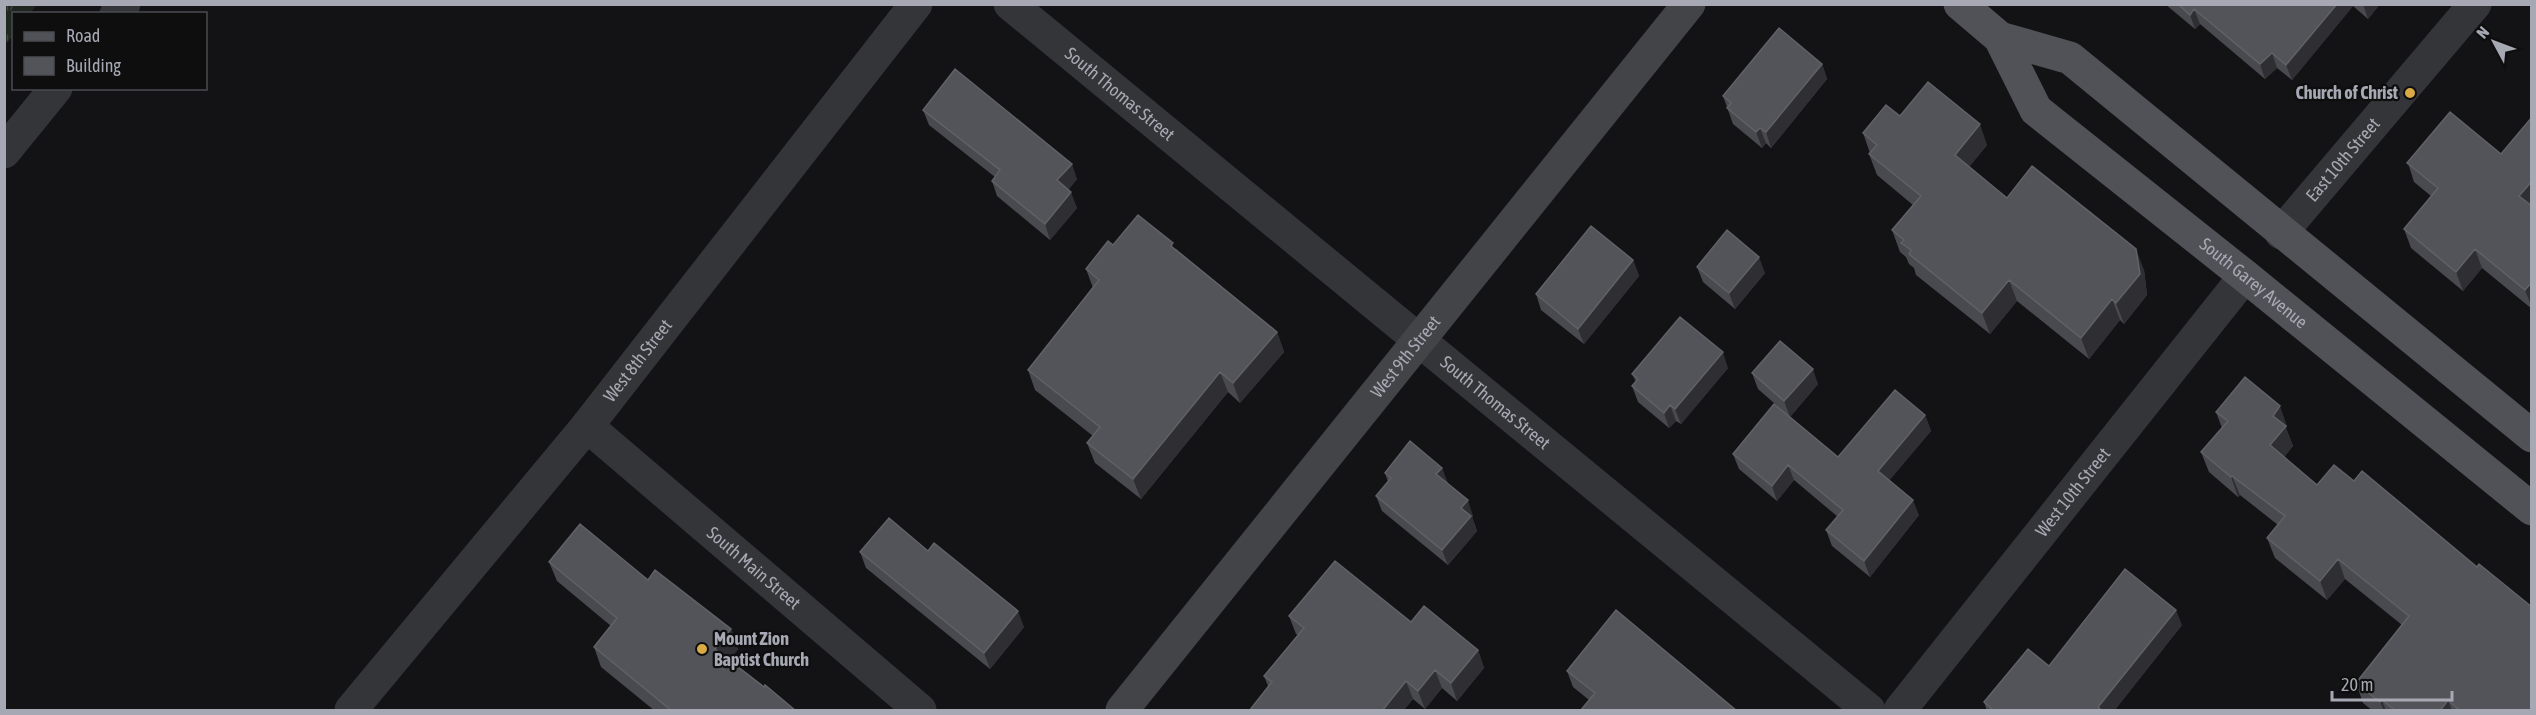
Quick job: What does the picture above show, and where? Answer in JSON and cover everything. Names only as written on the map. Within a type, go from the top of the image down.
[{"type":"main road","name":"South Garey Avenue","points":[[1960,4],[2000,38],[2036,110],[2532,509]]},
{"type":"main road","name":"South Garey Avenue","points":[[2000,38],[2070,58],[2532,436]]},
{"type":"street","name":"West 8th Street","points":[[351,711],[587,426],[916,4]]},
{"type":"street","name":"South Thomas Street","points":[[1010,4],[1869,711]]},
{"type":"street","name":"West 9th Street","points":[[1122,711],[1689,4]]},
{"type":"street","name":"East 10th Street","points":[[2282,233],[2475,4]]},
{"type":"street","points":[[4,152],[54,90]]},
{"type":"street","name":"West 10th Street","points":[[1900,711],[2245,276]]},
{"type":"street","name":"South Main Street","points":[[587,426],[920,711]]},
{"type":"green space","points":[[4,5],[37,5],[31,12],[12,12],[12,36],[7,43]]},
{"type":"building","points":[[2178,4],[2337,4],[2286,65],[2272,53],[2260,64],[2194,9],[2190,15]]},
{"type":"building","points":[[1779,28],[1822,64],[1766,132],[1760,128],[1756,132],[1727,108],[1731,103],[1723,96]]},
{"type":"building","points":[[955,69],[1072,164],[1057,180],[1071,192],[1045,224],[992,181],[1000,170],[923,110]]},
{"type":"building","points":[[1928,82],[1980,124],[1955,155],[2007,198],[2032,166],[2136,249],[2140,274],[2116,303],[2112,299],[2081,338],[2009,280],[1982,313],[1909,254],[1911,250],[1901,243],[1904,240],[1892,230],[1921,196],[1869,154],[1877,145],[1863,133],[1886,105],[1900,116]]},
{"type":"building","points":[[2450,112],[2501,154],[2532,117],[2532,181],[2519,196],[2532,206],[2532,282],[2525,290],[2475,249],[2456,272],[2404,229],[2438,188],[2407,163]]},
{"type":"building","points":[[1138,215],[1173,243],[1171,246],[1277,332],[1233,383],[1220,372],[1133,479],[1087,443],[1100,427],[1028,370],[1099,280],[1086,269],[1108,241],[1113,245]]},
{"type":"building","points":[[1591,226],[1633,260],[1578,329],[1536,294]]},
{"type":"building","points":[[1727,230],[1759,257],[1729,293],[1697,267]]},
{"type":"building","points":[[1680,317],[1723,352],[1675,409],[1670,405],[1664,413],[1632,386],[1638,379],[1632,374]]},
{"type":"building","points":[[1780,341],[1813,369],[1784,401],[1752,373]]},
{"type":"building","points":[[2245,377],[2280,406],[2273,416],[2286,426],[2270,445],[2317,485],[2334,465],[2354,481],[2362,471],[2477,567],[2479,564],[2532,607],[2532,711],[2460,711],[2448,700],[2440,711],[2396,711],[2382,700],[2380,702],[2356,683],[2409,616],[2338,559],[2320,581],[2267,538],[2285,516],[2201,452],[2228,421],[2216,412]]},
{"type":"building","points":[[1895,390],[1925,415],[1878,471],[1913,500],[1864,561],[1826,530],[1843,510],[1788,465],[1772,486],[1733,454],[1774,404],[1838,457]]},
{"type":"building","points":[[1410,441],[1442,468],[1436,474],[1468,500],[1461,508],[1471,516],[1442,550],[1376,496],[1391,478],[1385,473]]},
{"type":"building","points":[[889,518],[928,551],[934,543],[1018,611],[984,653],[860,552]]},
{"type":"building","points":[[580,524],[648,580],[655,570],[731,629],[715,649],[764,687],[765,685],[796,711],[672,711],[594,647],[617,618],[549,562]]},
{"type":"building","points":[[1335,561],[1411,622],[1424,606],[1478,650],[1451,683],[1435,670],[1418,691],[1406,681],[1382,711],[1249,711],[1272,682],[1264,676],[1304,628],[1289,616]]},
{"type":"building","points":[[2125,569],[2176,610],[2098,707],[2102,711],[1994,711],[1984,702],[2028,649],[2049,666]]},
{"type":"building","points":[[1616,610],[1737,711],[1580,711],[1595,693],[1567,671]]},
{"type":"place","name":"Church of Christ","points":[[2410,93]]},
{"type":"place","name":"Mount Zion Baptist Church","points":[[702,649]]}]
